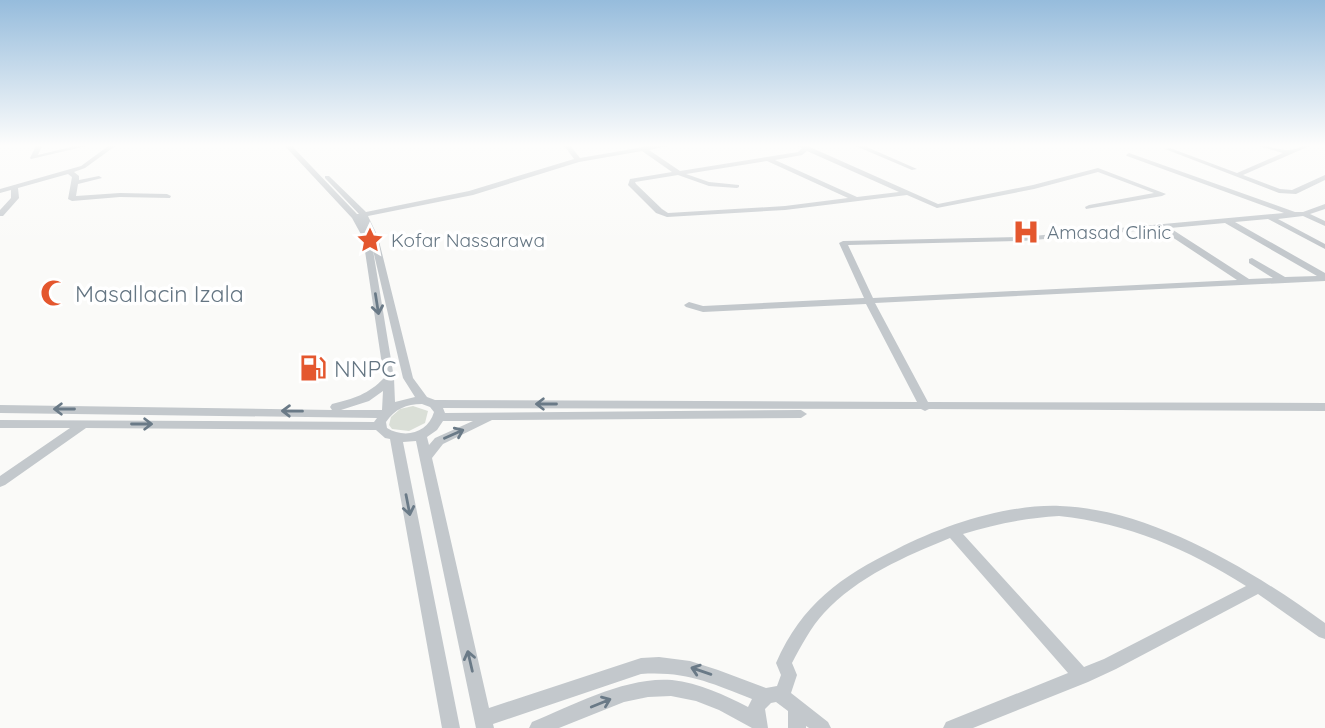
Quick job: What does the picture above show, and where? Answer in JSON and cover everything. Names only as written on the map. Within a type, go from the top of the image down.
[{"type":"street","points":[[0,191],[48,178]]},
{"type":"street","points":[[76,178],[72,199],[120,195],[167,196]]},
{"type":"street","points":[[77,182],[99,178]]},
{"type":"street","points":[[323,178],[359,216],[374,237],[408,379],[440,417]]},
{"type":"street","points":[[359,216],[470,193],[519,178]]},
{"type":"street","points":[[645,178],[632,180],[632,189],[667,215],[785,208],[908,192]]},
{"type":"street","points":[[686,178],[697,183],[737,186]]},
{"type":"street","points":[[808,178],[856,199]]},
{"type":"street","points":[[875,178],[937,206],[1062,178]]},
{"type":"street","points":[[1089,207],[1161,194],[1119,178]]},
{"type":"street","points":[[1194,178],[1325,223]]},
{"type":"street","points":[[1245,178],[1279,191],[1293,192],[1323,178]]},
{"type":"street","points":[[0,214],[15,198],[13,188]]},
{"type":"street","points":[[925,407],[869,300],[844,243],[936,237],[1022,239],[1299,215],[1325,206]]},
{"type":"street","points":[[359,216],[367,238],[389,378],[385,434],[396,438],[421,435],[430,430],[440,417]]},
{"type":"street","points":[[1269,217],[1325,247]]},
{"type":"street","points":[[1226,221],[1325,277]]},
{"type":"street","points":[[1161,226],[1248,282]]},
{"type":"street","points":[[1252,261],[1283,280]]},
{"type":"street","points":[[688,304],[703,309],[1325,277]]},
{"type":"street","points":[[316,411],[365,401],[376,395],[389,378]]},
{"type":"street","points":[[0,424],[385,416],[405,402],[925,407],[1325,407]]},
{"type":"street","points":[[0,409],[316,411],[385,416]]},
{"type":"street","points":[[440,417],[1325,412]]},
{"type":"street","points":[[425,459],[439,441],[491,416]]},
{"type":"street","points":[[0,482],[84,424]]},
{"type":"street","points":[[421,435],[484,724],[640,666],[661,664],[698,669],[773,696],[797,707],[822,728]]},
{"type":"street","points":[[396,438],[451,728]]},
{"type":"street","points":[[760,726],[756,707],[773,696],[789,675],[784,663],[825,602],[901,550],[953,532],[1033,513],[1057,510],[1089,513],[1153,533],[1259,586],[1325,632]]},
{"type":"street","points":[[953,532],[1082,676]]},
{"type":"street","points":[[952,728],[1110,664],[1259,586]]},
{"type":"street","points":[[538,728],[622,695],[645,688],[665,686],[705,694],[760,726]]},
{"type":"street","points":[[797,707],[797,728]]},
{"type":"shaded area","points":[[413,406],[428,411],[425,423],[409,431],[392,429],[389,425],[391,417],[400,409]]},
{"type":"place","name":"Amasad Clinic","points":[[1026,232]]},
{"type":"place","name":"Kofar Nassarawa","points":[[370,240]]},
{"type":"place","name":"Masallacin Izala","points":[[54,293]]},
{"type":"place","name":"NNPC","points":[[313,368]]}]
